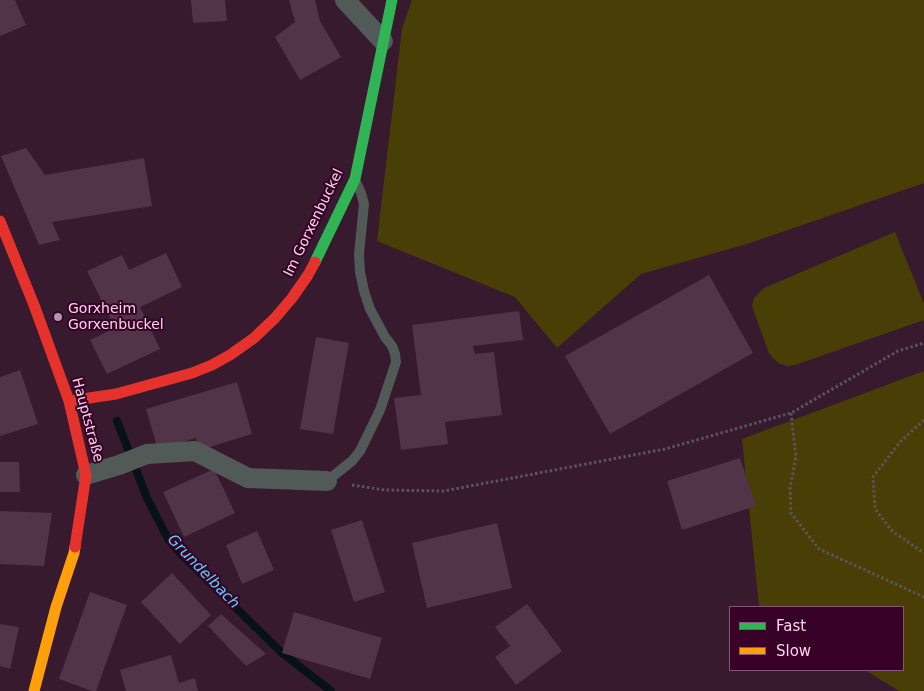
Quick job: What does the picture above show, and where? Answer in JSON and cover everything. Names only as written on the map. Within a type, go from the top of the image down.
[{"type":"street","points":[[345,0],[384,41]]},
{"type":"street","name":"Im Gorxenbuckel","points":[[69,401],[116,394],[192,373],[230,356],[254,338],[292,298],[308,275],[355,179],[392,0]]},
{"type":"street","name":"Hauptstraße","points":[[0,221],[34,305],[69,401],[86,475],[74,553],[56,607],[34,691]]},
{"type":"street","points":[[86,475],[147,454],[195,451],[248,478],[327,481]]},
{"type":"lane","points":[[327,481],[352,461],[360,451],[380,410],[396,362],[396,354],[370,309],[364,291],[359,254],[364,204],[362,193],[355,179]]},
{"type":"path","points":[[327,481],[385,490],[444,491],[665,449],[791,413],[898,351],[924,343]]},
{"type":"path","points":[[791,413],[796,457],[790,488],[791,513],[819,549],[924,598]]},
{"type":"path","points":[[924,420],[901,441],[873,477],[876,509],[892,531],[924,554]]},
{"type":"shaded area","points":[[412,0],[924,0],[924,183],[750,243],[641,274],[557,348],[515,297],[377,241],[402,29]]},
{"type":"shaded area","points":[[895,232],[924,304],[924,320],[795,365],[787,366],[780,364],[774,359],[769,353],[754,312],[752,305],[754,298],[764,288]]},
{"type":"shaded area","points":[[924,371],[924,691],[899,691],[867,671],[904,671],[904,606],[759,606],[742,439]]},
{"type":"building","points":[[0,0],[15,0],[26,25],[0,36]]},
{"type":"building","points":[[191,0],[225,0],[227,21],[193,23]]},
{"type":"building","points":[[289,0],[315,0],[320,21],[341,57],[300,80],[275,37],[295,22]]},
{"type":"building","points":[[26,148],[45,175],[144,158],[152,206],[52,222],[60,240],[39,245],[1,156]]},
{"type":"building","points":[[166,253],[182,287],[140,307],[160,349],[107,374],[90,340],[115,328],[87,271],[122,255],[129,270]]},
{"type":"building","points":[[709,275],[753,353],[610,434],[565,356]]},
{"type":"building","points":[[519,311],[523,340],[473,346],[475,354],[494,352],[502,415],[445,422],[448,444],[401,450],[394,398],[421,395],[412,325]]},
{"type":"building","points":[[316,337],[349,343],[333,434],[300,429]]},
{"type":"building","points":[[20,370],[38,424],[0,436],[0,377]]},
{"type":"building","points":[[237,382],[252,434],[200,450],[196,438],[158,450],[146,409]]},
{"type":"building","points":[[740,458],[756,506],[682,530],[667,481]]},
{"type":"building","points":[[0,462],[19,462],[20,492],[0,492]]},
{"type":"building","points":[[214,469],[235,513],[184,537],[163,492]]},
{"type":"building","points":[[0,511],[52,513],[44,566],[0,564]]},
{"type":"building","points":[[362,520],[385,592],[354,602],[331,530]]},
{"type":"building","points":[[497,523],[512,588],[427,608],[412,543]]},
{"type":"building","points":[[257,531],[274,570],[242,584],[226,545]]},
{"type":"building","points":[[172,573],[211,615],[180,644],[141,602]]},
{"type":"building","points":[[90,592],[127,605],[96,691],[59,679]]},
{"type":"building","points":[[527,604],[562,651],[516,685],[495,657],[510,646],[495,627]]},
{"type":"building","points":[[294,612],[382,638],[370,679],[282,653]]},
{"type":"building","points":[[221,614],[266,654],[246,666],[208,626]]},
{"type":"building","points":[[0,624],[19,627],[10,669],[0,666]]},
{"type":"building","points":[[171,655],[179,683],[195,678],[198,691],[126,691],[120,670]]},
{"type":"waterway","name":"Grundelbach","points":[[117,421],[147,498],[168,539],[281,652],[331,691]]},
{"type":"traffic: fast","points":[[315,262],[355,179],[392,0]]},
{"type":"traffic: slow","points":[[34,691],[56,607],[75,547]]},
{"type":"traffic: jam","points":[[0,221],[34,305],[69,401],[86,475],[75,547]]},
{"type":"traffic: jam","points":[[69,401],[116,394],[192,373],[230,355],[254,338],[275,318],[292,298],[315,262]]},
{"type":"place","name":"Gorxheim Gorxenbuckel","points":[[58,317]]}]
